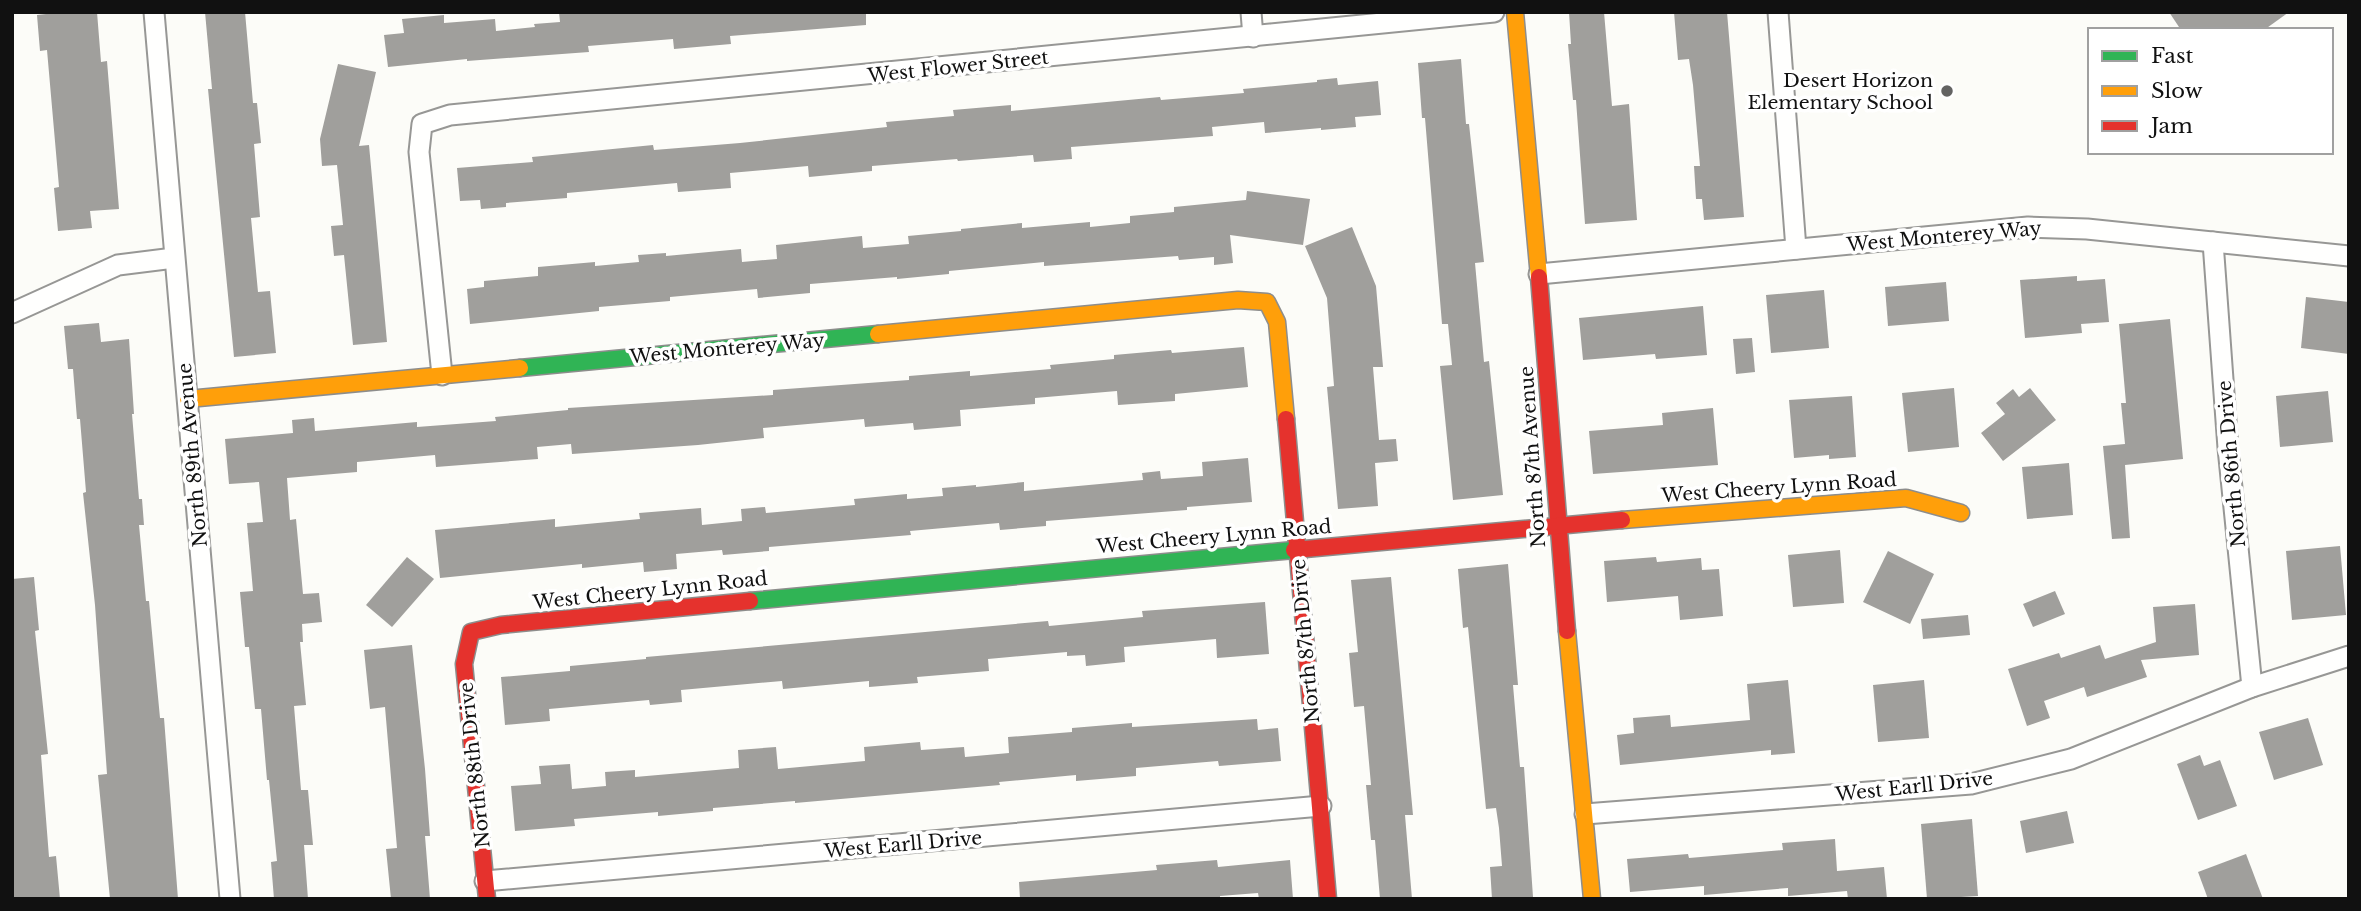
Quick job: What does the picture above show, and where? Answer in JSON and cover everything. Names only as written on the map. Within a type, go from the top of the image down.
[{"type":"street","name":"North 89th Avenue","points":[[154,12],[230,899]]},
{"type":"street","points":[[1251,12],[1253,37]]},
{"type":"street","name":"West Flower Street","points":[[442,375],[419,152],[422,124],[450,115],[1494,12]]},
{"type":"street","name":"North 87th Avenue","points":[[1515,12],[1592,899]]},
{"type":"street","points":[[1777,12],[1796,248]]},
{"type":"street","name":"West Monterey Way","points":[[1539,274],[2028,227],[2087,229],[2349,256]]},
{"type":"street","name":"North 86th Drive","points":[[2213,242],[2228,448],[2252,687]]},
{"type":"street","points":[[12,313],[118,265],[174,258]]},
{"type":"street","name":"West Monterey Way","points":[[188,399],[1225,301],[1267,302]]},
{"type":"street","name":"North 87th Drive","points":[[1267,302],[1277,322],[1328,899]]},
{"type":"street","name":"West Cheery Lynn Road","points":[[471,632],[515,624],[1558,525],[1906,498],[1961,513]]},
{"type":"street","name":"North 88th Drive","points":[[471,632],[464,664],[486,890]]},
{"type":"street","name":"West Earll Drive","points":[[1585,814],[1970,784],[2071,759],[2252,687],[2349,656]]},
{"type":"street","name":"West Earll Drive","points":[[486,890],[1321,806]]},
{"type":"building","points":[[97,12],[101,62],[107,61],[119,209],[90,211],[92,228],[58,231],[54,188],[59,187],[47,50],[40,51],[37,15]]},
{"type":"building","points":[[205,12],[245,12],[253,103],[257,103],[261,143],[254,144],[260,217],[251,218],[258,292],[270,291],[276,353],[234,357],[208,89],[212,89]]},
{"type":"building","points":[[559,12],[866,12],[866,25],[730,36],[731,44],[674,49],[673,39],[588,46],[589,52],[388,67],[384,35],[404,33],[402,19],[444,15],[444,23],[495,19],[496,31],[560,22]]},
{"type":"building","points":[[1569,12],[1604,12],[1612,106],[1629,104],[1637,220],[1585,224],[1576,100],[1573,100],[1568,44],[1571,44]]},
{"type":"building","points":[[1674,12],[1727,12],[1744,217],[1704,220],[1702,199],[1696,199],[1694,166],[1700,166],[1693,85],[1689,59],[1678,60]]},
{"type":"building","points":[[2169,12],[2289,12],[2267,28],[2180,28]]},
{"type":"building","points":[[1461,59],[1466,124],[1469,124],[1484,262],[1475,263],[1484,362],[1489,361],[1503,495],[1453,500],[1440,366],[1452,365],[1448,324],[1442,324],[1418,63]]},
{"type":"building","points":[[338,64],[376,72],[359,146],[369,145],[387,342],[353,345],[344,255],[334,256],[331,226],[343,225],[337,165],[322,166],[320,139]]},
{"type":"building","points":[[1337,78],[1338,85],[1378,81],[1381,115],[1355,117],[1356,127],[1265,133],[1264,122],[1212,127],[1213,136],[1071,147],[1072,159],[1034,162],[1033,155],[957,159],[872,166],[872,171],[809,177],[808,166],[730,173],[731,188],[678,192],[677,183],[567,193],[567,198],[506,203],[506,207],[481,209],[480,200],[460,201],[457,168],[533,162],[532,157],[653,145],[654,150],[740,143],[887,127],[886,122],[954,116],[953,110],[1011,105],[1011,111],[1160,97],[1161,100],[1244,93],[1243,89]]},
{"type":"building","points":[[1247,191],[1310,199],[1303,245],[1230,235],[1233,263],[1214,265],[1214,257],[1179,260],[1178,256],[1044,266],[1044,262],[897,279],[810,284],[810,293],[758,298],[757,289],[670,297],[670,301],[599,307],[599,311],[470,324],[467,289],[484,287],[484,281],[538,276],[538,267],[595,262],[595,266],[639,262],[638,255],[666,253],[666,256],[741,249],[742,262],[777,259],[776,245],[862,236],[863,248],[909,244],[908,236],[1022,223],[1022,228],[1090,222],[1090,227],[1130,223],[1130,216],[1174,212],[1174,207],[1246,200]]},
{"type":"building","points":[[1352,227],[1376,286],[1383,367],[1373,367],[1379,440],[1396,439],[1398,461],[1375,463],[1378,506],[1338,509],[1327,387],[1334,386],[1327,298],[1305,246]]},
{"type":"building","points":[[2077,276],[2077,281],[2105,279],[2109,322],[2081,324],[2082,333],[2025,338],[2020,280]]},
{"type":"building","points":[[1946,282],[1949,321],[1888,326],[1885,287]]},
{"type":"building","points":[[1824,290],[1829,348],[1771,353],[1766,295]]},
{"type":"building","points":[[2306,297],[2349,302],[2349,354],[2301,348]]},
{"type":"building","points":[[1703,306],[1707,355],[1656,359],[1655,354],[1583,360],[1579,318]]},
{"type":"building","points":[[2170,319],[2183,459],[2125,465],[2130,538],[2112,539],[2103,446],[2125,444],[2121,403],[2126,403],[2119,324]]},
{"type":"building","points":[[99,323],[101,342],[129,339],[132,414],[139,499],[142,499],[144,525],[139,525],[160,718],[164,718],[178,899],[110,899],[98,775],[107,774],[95,605],[83,493],[86,492],[80,419],[77,419],[73,369],[68,369],[64,326]]},
{"type":"building","points":[[1752,338],[1755,372],[1736,374],[1733,339]]},
{"type":"building","points":[[1244,347],[1248,387],[1175,394],[1175,401],[1118,405],[1117,391],[1035,398],[1035,404],[960,410],[961,426],[914,430],[913,423],[865,427],[864,419],[763,428],[764,438],[698,445],[572,454],[571,444],[537,447],[538,459],[436,467],[435,455],[357,462],[357,472],[287,478],[290,520],[296,519],[303,594],[319,593],[322,622],[302,624],[303,642],[300,642],[306,705],[294,706],[301,790],[308,790],[313,845],[304,845],[308,899],[274,899],[271,862],[277,861],[269,780],[261,709],[255,709],[249,647],[245,647],[240,592],[253,591],[247,523],[263,522],[259,482],[229,484],[225,439],[293,433],[292,420],[314,418],[315,431],[417,422],[417,427],[496,421],[495,417],[568,408],[773,395],[773,390],[909,380],[909,376],[970,371],[970,376],[1051,369],[1050,365],[1114,359],[1114,355]]},
{"type":"building","points":[[1954,388],[1959,447],[1908,452],[1902,393]]},
{"type":"building","points":[[2030,388],[2056,420],[2003,461],[1981,433],[2005,414],[1996,403],[2013,389],[2019,397]]},
{"type":"building","points":[[2328,391],[2333,442],[2280,447],[2276,396]]},
{"type":"building","points":[[1852,396],[1856,457],[1829,459],[1829,455],[1794,458],[1789,400]]},
{"type":"building","points":[[1713,408],[1718,465],[1593,474],[1589,431],[1663,425],[1662,413]]},
{"type":"building","points":[[1248,458],[1252,502],[1046,521],[1046,526],[1000,530],[999,523],[910,531],[911,535],[769,547],[769,551],[723,555],[722,550],[676,554],[677,569],[644,572],[643,562],[582,568],[582,564],[440,578],[435,530],[555,519],[555,527],[640,519],[639,513],[701,508],[702,525],[742,521],[741,509],[765,507],[766,513],[855,505],[854,499],[907,494],[907,499],[943,496],[942,488],[1024,482],[1024,491],[1143,480],[1142,473],[1160,471],[1161,479],[1203,476],[1202,462]]},
{"type":"building","points":[[2069,463],[2073,515],[2027,519],[2022,467]]},
{"type":"building","points":[[2340,546],[2346,615],[2292,620],[2286,551]]},
{"type":"building","points":[[1840,550],[1844,603],[1793,607],[1788,555]]},
{"type":"building","points":[[1888,551],[1934,574],[1910,624],[1863,602]]},
{"type":"building","points":[[407,557],[434,579],[392,627],[366,605]]},
{"type":"building","points":[[1656,557],[1657,562],[1701,558],[1702,570],[1719,569],[1723,616],[1680,620],[1678,596],[1607,602],[1604,561]]},
{"type":"building","points":[[1508,564],[1518,685],[1513,685],[1520,767],[1524,767],[1533,897],[1492,899],[1490,867],[1502,866],[1499,828],[1496,808],[1486,809],[1468,627],[1463,628],[1458,569]]},
{"type":"building","points":[[34,577],[39,630],[35,631],[48,754],[41,755],[49,857],[56,856],[60,899],[12,899],[12,579]]},
{"type":"building","points":[[1391,577],[1413,815],[1405,815],[1412,899],[1380,899],[1375,840],[1371,840],[1366,785],[1371,785],[1364,706],[1354,707],[1349,653],[1358,652],[1351,580]]},
{"type":"building","points":[[2055,591],[2065,614],[2033,627],[2023,604]]},
{"type":"building","points":[[1265,602],[1269,654],[1217,658],[1216,639],[1124,647],[1125,662],[1086,666],[1085,655],[1067,656],[1067,652],[988,659],[989,671],[917,677],[918,683],[869,687],[869,681],[783,689],[782,681],[681,690],[682,702],[650,705],[649,700],[549,709],[550,721],[505,725],[501,677],[570,671],[570,666],[646,657],[1048,621],[1049,626],[1143,617],[1142,611]]},
{"type":"building","points":[[2195,604],[2199,655],[2141,660],[2147,677],[2087,697],[2084,687],[2044,701],[2050,718],[2027,726],[2008,669],[2059,653],[2061,658],[2100,645],[2105,659],[2156,642],[2153,607]]},
{"type":"building","points":[[1968,615],[1970,635],[1923,639],[1921,619]]},
{"type":"building","points":[[412,645],[430,836],[425,836],[430,899],[391,899],[386,849],[397,848],[385,707],[370,709],[364,650]]},
{"type":"building","points":[[1788,680],[1795,753],[1771,755],[1771,750],[1620,765],[1617,735],[1634,733],[1633,718],[1670,715],[1671,727],[1750,720],[1747,684]]},
{"type":"building","points":[[1924,680],[1929,738],[1878,742],[1873,685]]},
{"type":"building","points":[[2308,718],[2323,765],[2274,780],[2259,732]]},
{"type":"building","points":[[1257,719],[1258,730],[1278,728],[1281,761],[1219,766],[1218,761],[1136,768],[1136,776],[1076,781],[1076,775],[999,782],[1000,785],[713,808],[713,811],[658,816],[658,812],[574,819],[575,826],[515,831],[511,786],[541,784],[539,766],[570,764],[572,789],[606,786],[605,772],[635,770],[635,777],[739,768],[738,750],[776,747],[778,769],[865,761],[864,747],[920,742],[921,750],[964,747],[965,757],[1009,753],[1008,737],[1072,732],[1072,728]]},
{"type":"building","points":[[2200,755],[2204,766],[2220,760],[2237,806],[2198,820],[2177,764]]},
{"type":"building","points":[[2067,811],[2074,843],[2026,853],[2020,821]]},
{"type":"building","points":[[1972,819],[1978,896],[1927,899],[1921,824]]},
{"type":"building","points":[[1835,839],[1837,871],[1884,867],[1887,899],[1848,899],[1847,891],[1788,896],[1788,888],[1704,895],[1704,886],[1630,892],[1627,859],[1688,854],[1689,858],[1783,850],[1782,843]]},
{"type":"building","points":[[2246,854],[2263,899],[2208,899],[2198,872]]},
{"type":"building","points":[[1217,860],[1218,867],[1290,860],[1293,899],[1259,899],[1258,893],[1220,896],[1220,899],[1020,899],[1019,882],[1157,870],[1156,865]]},
{"type":"traffic: fast","points":[[520,368],[878,334]]},
{"type":"traffic: fast","points":[[750,601],[1294,550]]},
{"type":"traffic: slow","points":[[1515,12],[1539,277]]},
{"type":"traffic: slow","points":[[878,334],[1238,300],[1267,302],[1277,322],[1286,419]]},
{"type":"traffic: slow","points":[[188,399],[520,368]]},
{"type":"traffic: slow","points":[[1622,520],[1906,498],[1961,513]]},
{"type":"traffic: slow","points":[[1567,631],[1592,899]]},
{"type":"traffic: jam","points":[[1539,277],[1567,631]]},
{"type":"traffic: jam","points":[[1286,419],[1328,899]]},
{"type":"traffic: jam","points":[[1294,550],[1622,520]]},
{"type":"traffic: jam","points":[[487,899],[464,664],[471,632],[501,625],[750,601]]},
{"type":"place","name":"Desert Horizon Elementary School","points":[[1947,91]]}]
